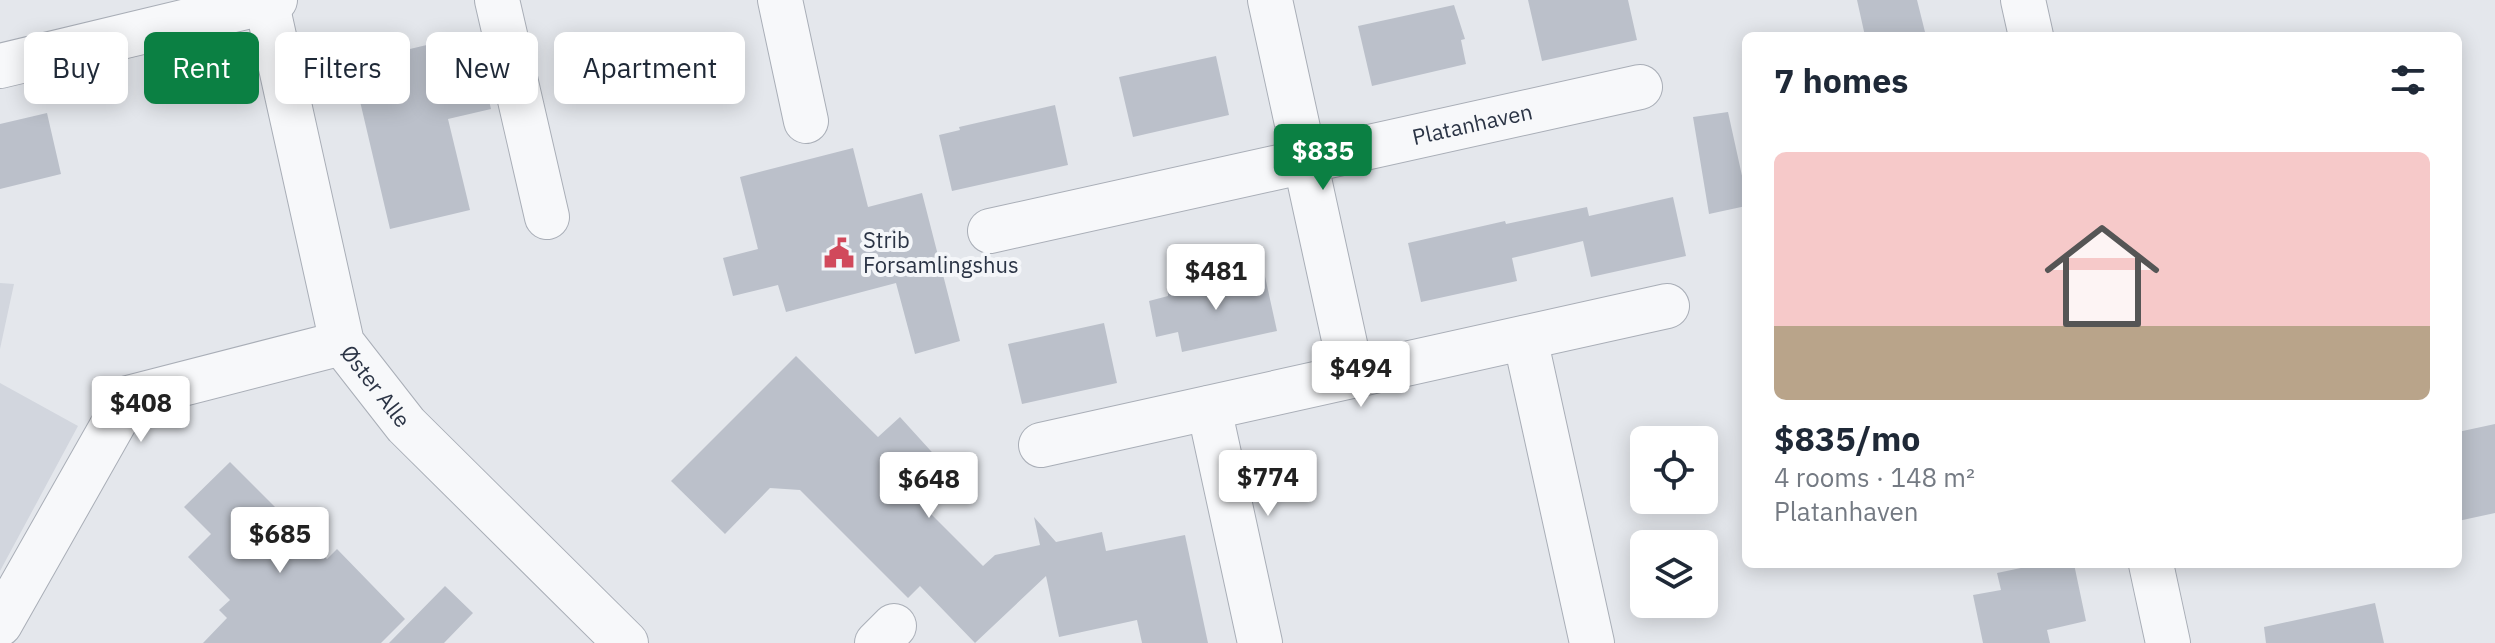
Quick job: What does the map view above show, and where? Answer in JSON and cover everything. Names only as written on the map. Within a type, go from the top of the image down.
[{"type":"street","points":[[497,0],[547,217]]},
{"type":"street","points":[[1270,0],[1352,376]]},
{"type":"street","points":[[2023,0],[2030,32]]},
{"type":"street","points":[[0,66],[269,1]]},
{"type":"street","name":"Øster Alle","points":[[269,1],[342,343],[406,425],[626,643]]},
{"type":"street","points":[[788,2],[806,121]]},
{"type":"street","name":"Platanhaven","points":[[990,231],[1640,87]]},
{"type":"street","points":[[1041,445],[1667,306]]},
{"type":"street","points":[[1525,338],[1592,643]]},
{"type":"street","points":[[0,624],[128,398],[342,343]]},
{"type":"street","points":[[1209,408],[1260,643]]},
{"type":"street","points":[[2152,568],[2168,643]]},
{"type":"shaded area","points":[[0,283],[14,284],[0,349]]},
{"type":"shaded area","points":[[0,383],[78,426],[0,571]]},
{"type":"building","points":[[1528,0],[1628,0],[1637,40],[1542,61]]},
{"type":"building","points":[[1857,0],[1917,0],[1925,32],[1864,32]]},
{"type":"building","points":[[1454,5],[1465,39],[1461,40],[1466,64],[1372,86],[1358,26]]},
{"type":"building","points":[[426,45],[426,104],[490,104],[491,109],[448,119],[470,210],[390,229],[361,104],[410,104],[410,49]]},
{"type":"building","points":[[1216,56],[1229,115],[1133,137],[1119,77]]},
{"type":"building","points":[[1055,105],[1068,165],[952,191],[939,135],[960,130],[959,127]]},
{"type":"building","points":[[1728,112],[1742,176],[1742,207],[1709,214],[1693,117]]},
{"type":"building","points":[[47,113],[61,174],[0,189],[0,124]]},
{"type":"building","name":"Strib Forsamlingshus","points":[[853,148],[868,207],[922,193],[960,341],[915,354],[896,283],[786,312],[778,285],[733,296],[723,258],[758,249],[740,177]]},
{"type":"building","points":[[1673,197],[1686,256],[1591,277],[1583,241],[1512,258],[1517,281],[1421,302],[1408,243],[1505,221],[1506,224],[1587,207],[1589,216]]},
{"type":"building","points":[[1264,272],[1277,331],[1182,352],[1178,332],[1156,337],[1149,301],[1168,296],[1168,293]]},
{"type":"building","points":[[1104,323],[1117,383],[1022,404],[1008,344]]},
{"type":"building","points":[[796,356],[878,437],[900,417],[940,461],[908,491],[983,566],[995,555],[1040,545],[1034,517],[1056,542],[1102,532],[1106,551],[1185,535],[1208,643],[1142,643],[1137,620],[1059,637],[1046,576],[975,643],[920,586],[908,598],[800,490],[770,488],[725,534],[671,481]]},
{"type":"building","points":[[2495,424],[2495,513],[2462,520],[2462,431]]},
{"type":"building","points":[[230,462],[327,559],[337,549],[405,619],[381,643],[203,643],[227,618],[219,610],[230,600],[188,557],[211,534],[184,507]]},
{"type":"building","points":[[2021,568],[2075,568],[2086,621],[2047,630],[2050,643],[1983,643],[1973,595],[2001,590],[1997,573]]},
{"type":"building","points":[[445,586],[473,613],[444,643],[389,643]]},
{"type":"building","points":[[2375,603],[2384,643],[2266,643],[2264,627]]},
{"type":"place","name":"Strib Forsamlingshus","points":[[839,253]]}]
